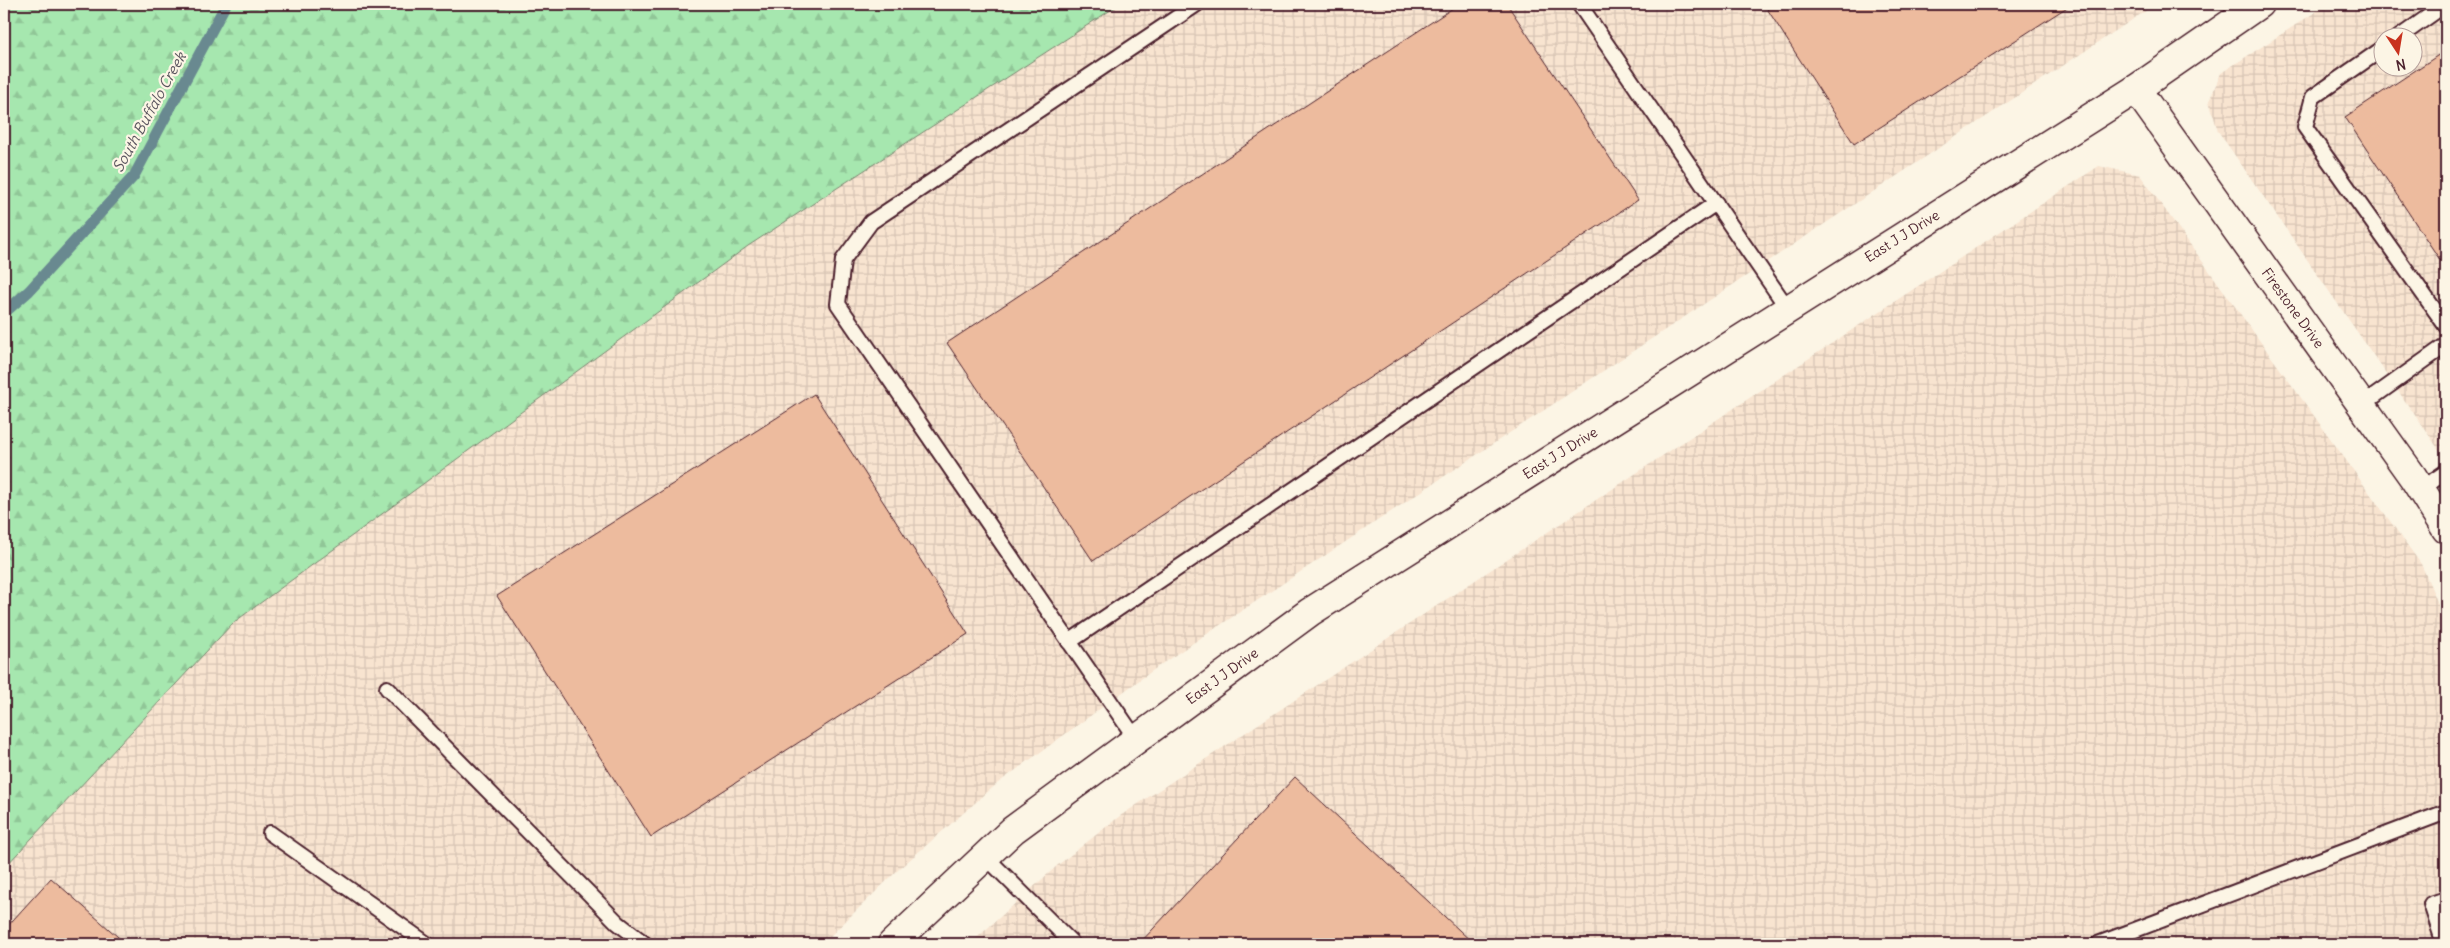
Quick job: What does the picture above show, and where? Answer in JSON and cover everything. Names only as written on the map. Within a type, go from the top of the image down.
[{"type":"street","name":"East J J Drive","points":[[892,944],[1013,830],[1310,612],[2136,89],[2259,4]]},
{"type":"street","name":"Firestone Drive","points":[[2136,89],[2362,404],[2421,489],[2446,529]]},
{"type":"lane","points":[[1136,739],[838,304],[843,260],[870,222],[1197,4]]},
{"type":"lane","points":[[1579,4],[1788,309]]},
{"type":"lane","points":[[2412,28],[2446,4]]},
{"type":"lane","points":[[2372,56],[2313,97],[2305,127],[2446,326]]},
{"type":"lane","points":[[1068,642],[1716,203]]},
{"type":"lane","points":[[2362,404],[2446,345]]},
{"type":"lane","points":[[2421,489],[2446,472]]},
{"type":"lane","points":[[387,688],[618,923],[645,944]]},
{"type":"lane","points":[[2098,944],[2446,812]]},
{"type":"lane","points":[[270,833],[426,944]]},
{"type":"lane","points":[[986,856],[1072,943],[1070,944]]},
{"type":"lane","points":[[2444,944],[2431,904],[2446,899]]},
{"type":"shaded area","points":[[1120,4],[2156,4],[1163,663],[998,783],[899,869],[822,944],[4,944],[4,868],[233,623],[748,246]]},
{"type":"shaded area","points":[[2328,4],[2446,4],[2446,460],[2218,131],[2209,101],[2221,73]]},
{"type":"shaded area","points":[[2099,166],[2140,175],[2421,564],[2446,622],[2446,944],[970,944],[1058,865],[1120,816]]},
{"type":"green space","points":[[4,4],[1120,4],[748,246],[233,623],[4,868]]},
{"type":"building","points":[[1459,4],[1507,4],[1638,200],[1093,561],[947,343]]},
{"type":"building","points":[[1764,4],[2072,4],[1854,144]]},
{"type":"building","points":[[2446,50],[2446,261],[2440,260],[2345,117],[2404,78],[2422,78],[2422,66]]},
{"type":"building","points":[[814,394],[968,634],[651,837],[497,596]]},
{"type":"building","points":[[1295,777],[1474,944],[1139,944]]},
{"type":"building","points":[[51,878],[126,944],[4,944],[4,930]]},
{"type":"waterway","name":"South Buffalo Creek","points":[[4,313],[29,291],[134,176],[226,4]]}]
